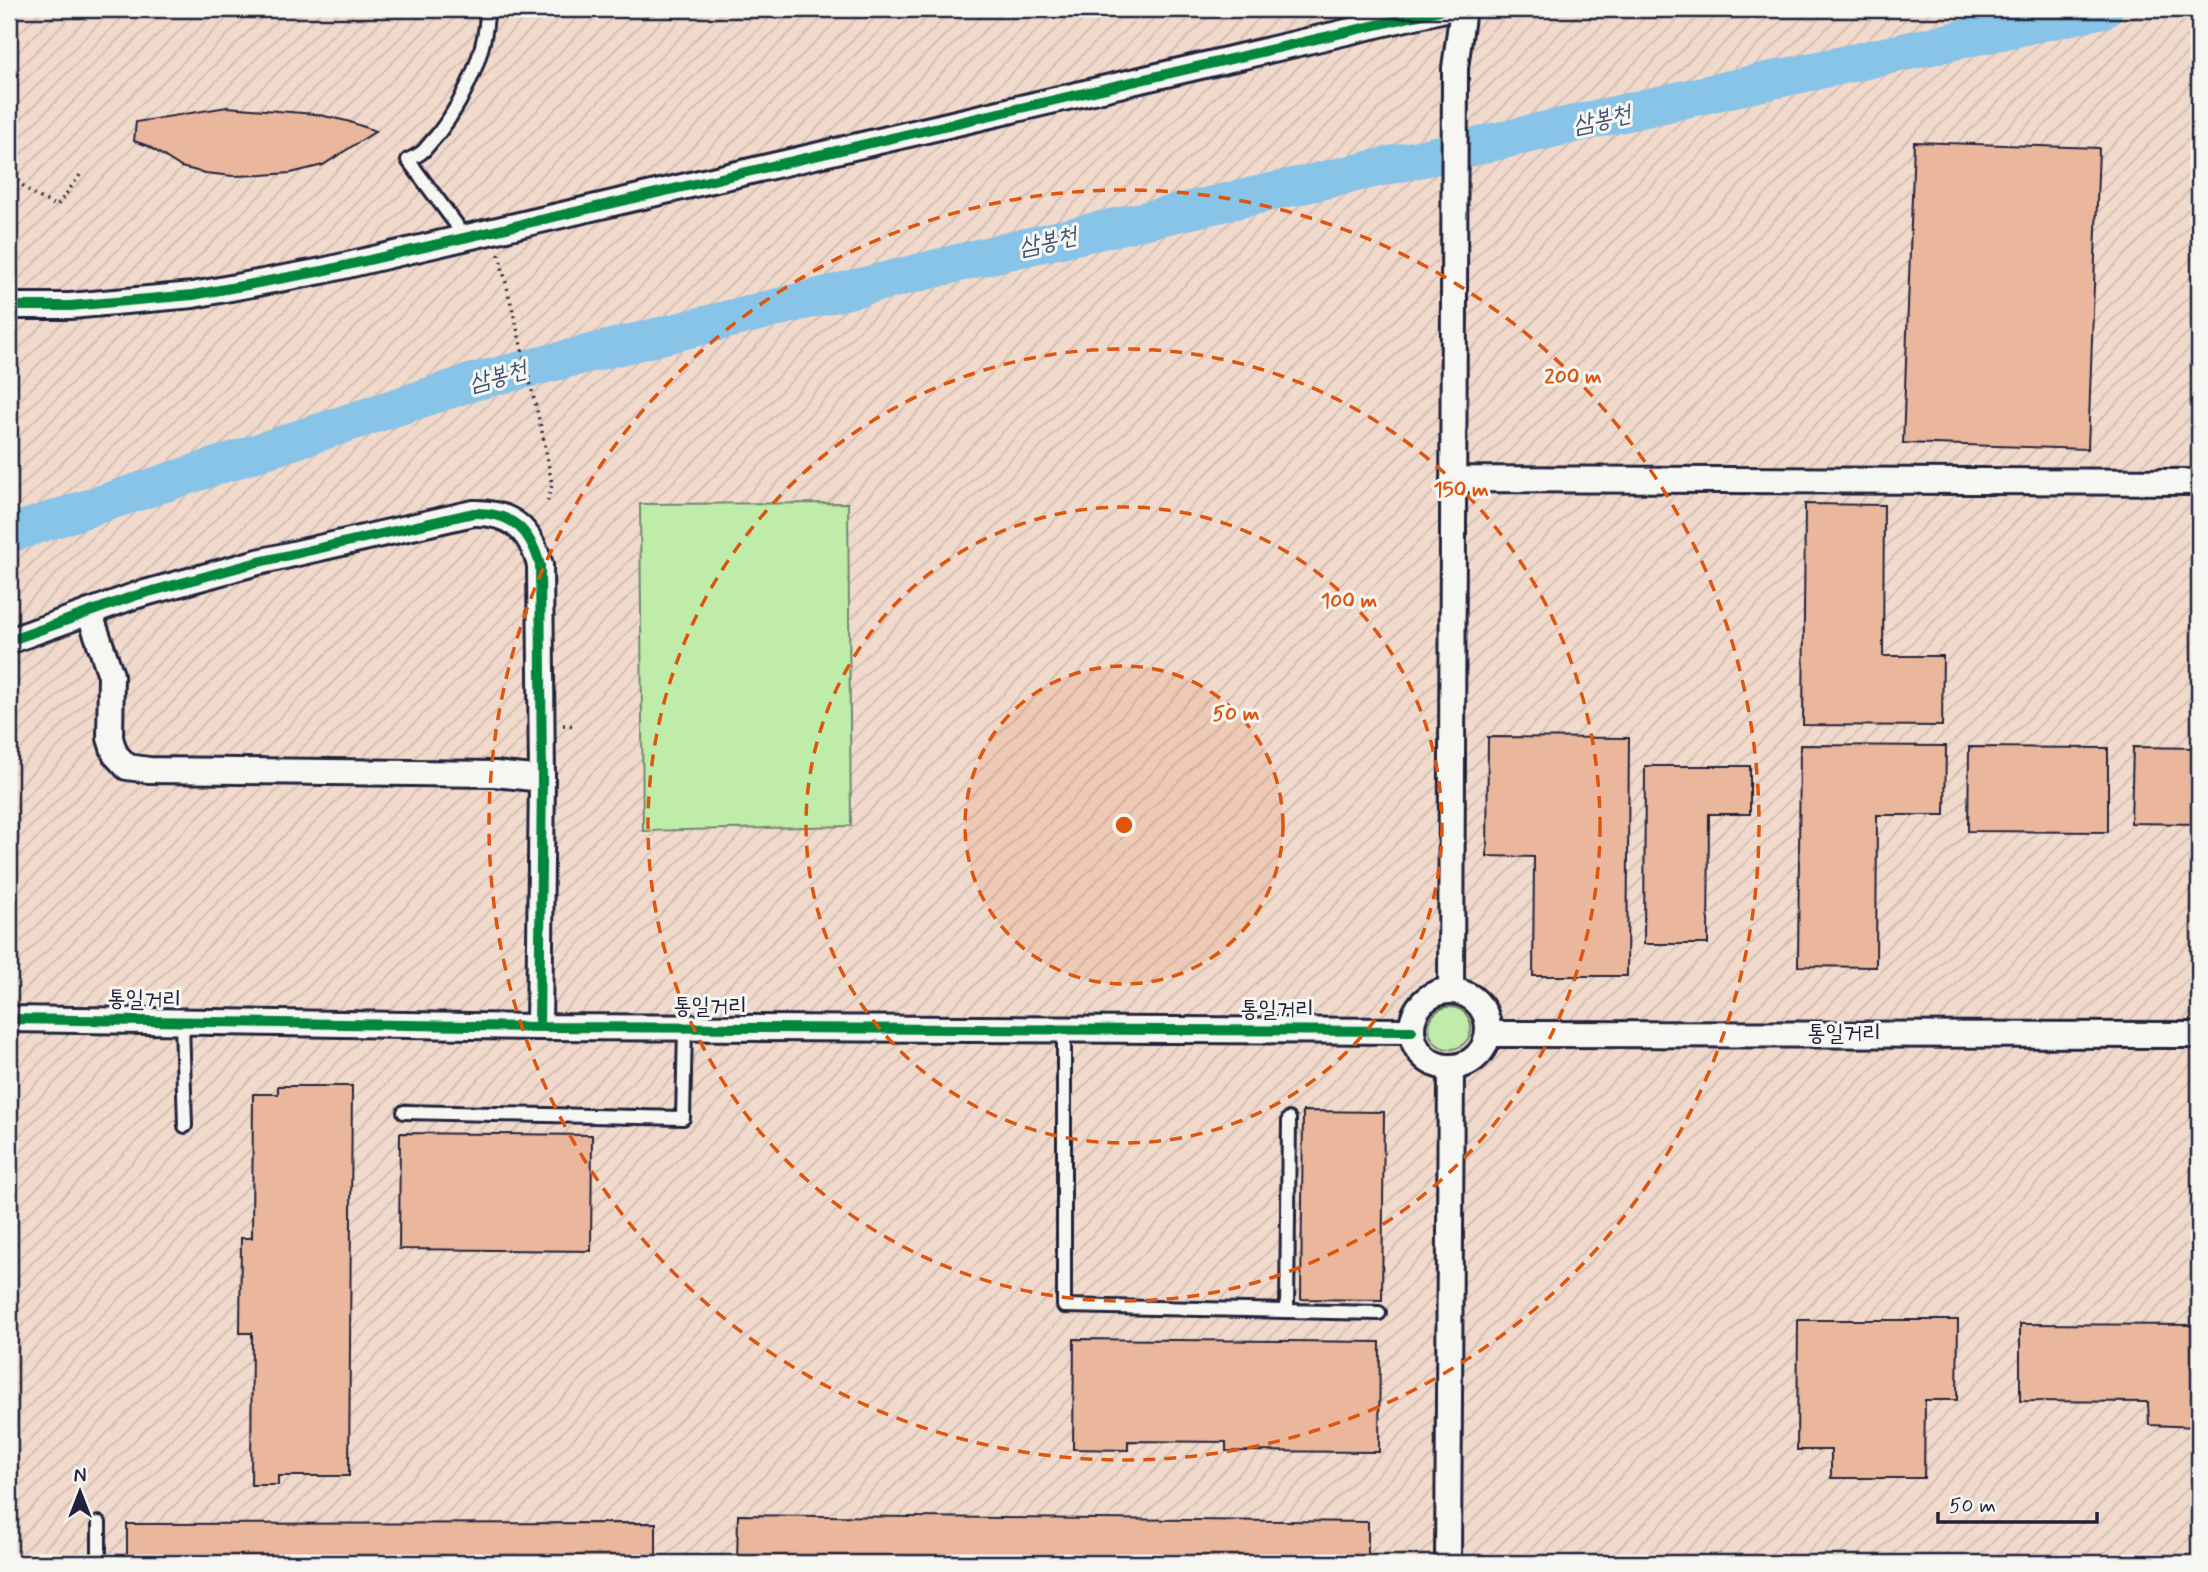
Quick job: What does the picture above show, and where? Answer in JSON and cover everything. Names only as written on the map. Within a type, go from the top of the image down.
[{"type":"street","points":[[9,306],[70,306],[192,295],[321,271],[1439,9],[1455,68]]},
{"type":"street","points":[[1451,991],[1455,68],[1463,9]]},
{"type":"street","points":[[1453,479],[2199,482]]},
{"type":"street","points":[[9,641],[134,596],[258,562],[473,513],[492,512],[507,518],[524,531],[535,546],[540,565],[542,779],[539,1027]]},
{"type":"street","points":[[89,612],[111,675],[110,738],[115,754],[127,767],[149,771],[495,774],[542,779]]},
{"type":"street","points":[[1451,991],[1469,996],[1479,1004],[1488,1021],[1488,1034],[1483,1049],[1476,1058],[1462,1066],[1451,1068],[1434,1064],[1424,1057],[1417,1048],[1412,1031],[1413,1019],[1423,1003],[1433,995],[1451,991]]},
{"type":"street","name":"통일거리","points":[[9,1019],[539,1027],[1412,1031]]},
{"type":"street","name":"통일거리","points":[[1488,1034],[2199,1035]]},
{"type":"street","points":[[1448,1563],[1451,1068]]},
{"type":"lane","points":[[460,238],[456,224],[408,160],[425,151],[460,102],[475,67],[487,9]]},
{"type":"lane","points":[[182,1022],[185,1126]]},
{"type":"lane","points":[[404,1112],[683,1118],[685,1028]]},
{"type":"lane","points":[[1065,1031],[1065,1306],[1379,1313]]},
{"type":"lane","points":[[1287,1309],[1289,1119]]},
{"type":"lane","points":[[99,1523],[99,1563]]},
{"type":"path","points":[[9,169],[20,185],[57,206],[83,171]]},
{"type":"path","points":[[499,252],[544,440],[552,485],[546,506]]},
{"type":"shaded area","points":[[9,9],[2199,9],[2199,1563],[9,1563]]},
{"type":"green space","points":[[848,503],[851,826],[643,831],[640,504]]},
{"type":"green space","points":[[1450,1007],[1465,1013],[1471,1028],[1465,1043],[1450,1049],[1435,1043],[1429,1028],[1435,1013]]},
{"type":"building","points":[[227,107],[315,114],[376,131],[323,165],[291,173],[262,175],[233,176],[181,167],[148,146],[134,141],[136,122]]},
{"type":"building","points":[[1914,142],[2099,148],[2088,449],[1903,443]]},
{"type":"building","points":[[1805,504],[1884,505],[1883,656],[1943,656],[1942,726],[1803,725]]},
{"type":"building","points":[[1488,737],[1629,738],[1627,976],[1533,976],[1534,857],[1487,856]]},
{"type":"building","points":[[1800,745],[1946,746],[1945,815],[1877,815],[1876,967],[1798,966]]},
{"type":"building","points":[[1969,747],[2108,748],[2108,832],[1968,831]]},
{"type":"building","points":[[2133,747],[2199,748],[2199,824],[2131,823]]},
{"type":"building","points":[[1645,766],[1750,766],[1750,814],[1709,814],[1708,944],[1644,944]]},
{"type":"building","points":[[278,1086],[352,1086],[349,1476],[278,1476],[278,1485],[251,1485],[252,1333],[240,1333],[241,1238],[252,1238],[253,1094],[278,1094]]},
{"type":"building","points":[[1303,1111],[1384,1112],[1382,1300],[1301,1299]]},
{"type":"building","points":[[400,1133],[592,1135],[591,1251],[399,1249]]},
{"type":"building","points":[[1798,1320],[1958,1320],[1957,1400],[1925,1400],[1924,1478],[1831,1478],[1831,1450],[1797,1450]]},
{"type":"building","points":[[2020,1324],[2199,1325],[2199,1427],[2149,1425],[2148,1402],[2020,1401]]},
{"type":"building","points":[[1074,1339],[1380,1342],[1379,1452],[1226,1451],[1226,1442],[1128,1441],[1128,1450],[1073,1449]]},
{"type":"building","points":[[738,1515],[1368,1522],[1368,1563],[737,1563]]},
{"type":"building","points":[[656,1523],[656,1563],[127,1563],[127,1524]]},
{"type":"waterway","name":"삼봉천","points":[[9,534],[473,382],[999,253],[1721,91],[2104,9]]},
{"type":"cycle path","points":[[9,306],[70,306],[193,295],[322,271],[1445,9]]},
{"type":"cycle path","points":[[9,641],[134,596],[258,562],[473,513],[498,516],[517,525],[531,542],[540,565],[542,779],[539,1027]]},
{"type":"cycle path","points":[[9,1019],[539,1027],[1412,1031]]}]
